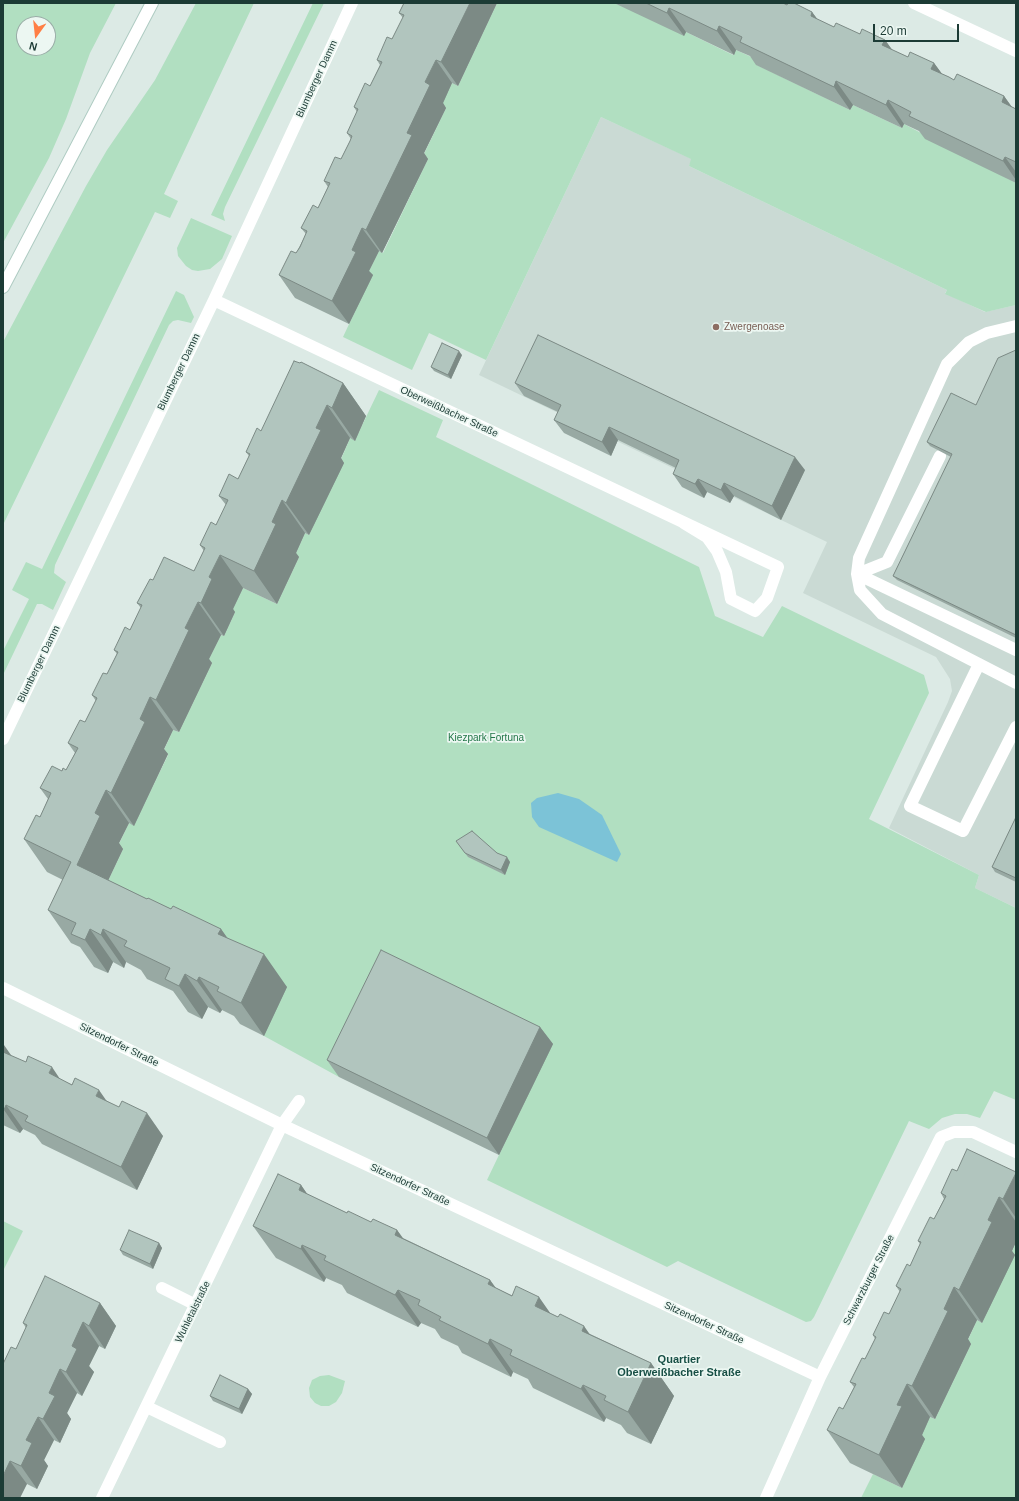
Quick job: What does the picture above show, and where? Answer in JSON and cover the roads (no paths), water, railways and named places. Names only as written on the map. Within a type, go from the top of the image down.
[{"type":"street","points":[[3,287],[152,3]]},
{"type":"street","name":"Blumberger Damm","points":[[3,739],[214,300],[352,3]]},
{"type":"street","points":[[914,3],[1016,51]]},
{"type":"street","name":"Oberweißbacher Straße","points":[[214,300],[778,567],[767,598],[755,611],[731,599],[726,572],[717,551],[707,537],[684,523]]},
{"type":"street","points":[[1016,326],[987,333],[969,342],[947,364],[859,558],[857,574],[860,590],[882,614],[1016,683]]},
{"type":"street","points":[[857,574],[887,562],[940,456]]},
{"type":"street","points":[[857,574],[1016,650]]},
{"type":"street","points":[[979,664],[910,806],[963,831],[1016,727]]},
{"type":"street","name":"Sitzendorfer Straße","points":[[3,988],[282,1125],[820,1377]]},
{"type":"street","name":"Wuhletalstraße","points":[[102,1498],[282,1125],[299,1101]]},
{"type":"street","name":"Schwarzburger Straße","points":[[766,1498],[820,1377],[941,1137],[954,1132],[973,1132],[1016,1152]]},
{"type":"street","points":[[162,1288],[196,1305]]},
{"type":"street","points":[[147,1407],[220,1442]]},
{"type":"water","points":[[558,793],[579,799],[602,815],[621,854],[617,862],[539,827],[532,817],[531,803],[537,798]]},
{"type":"place","name":"Zwergenoase","points":[[716,327]]},
{"type":"district","name":"Quartier Oberweißbacher Straße","points":[[679,1366]]},
{"type":"park label","name":"Kiezpark Fortuna","points":[[486,738]]}]
